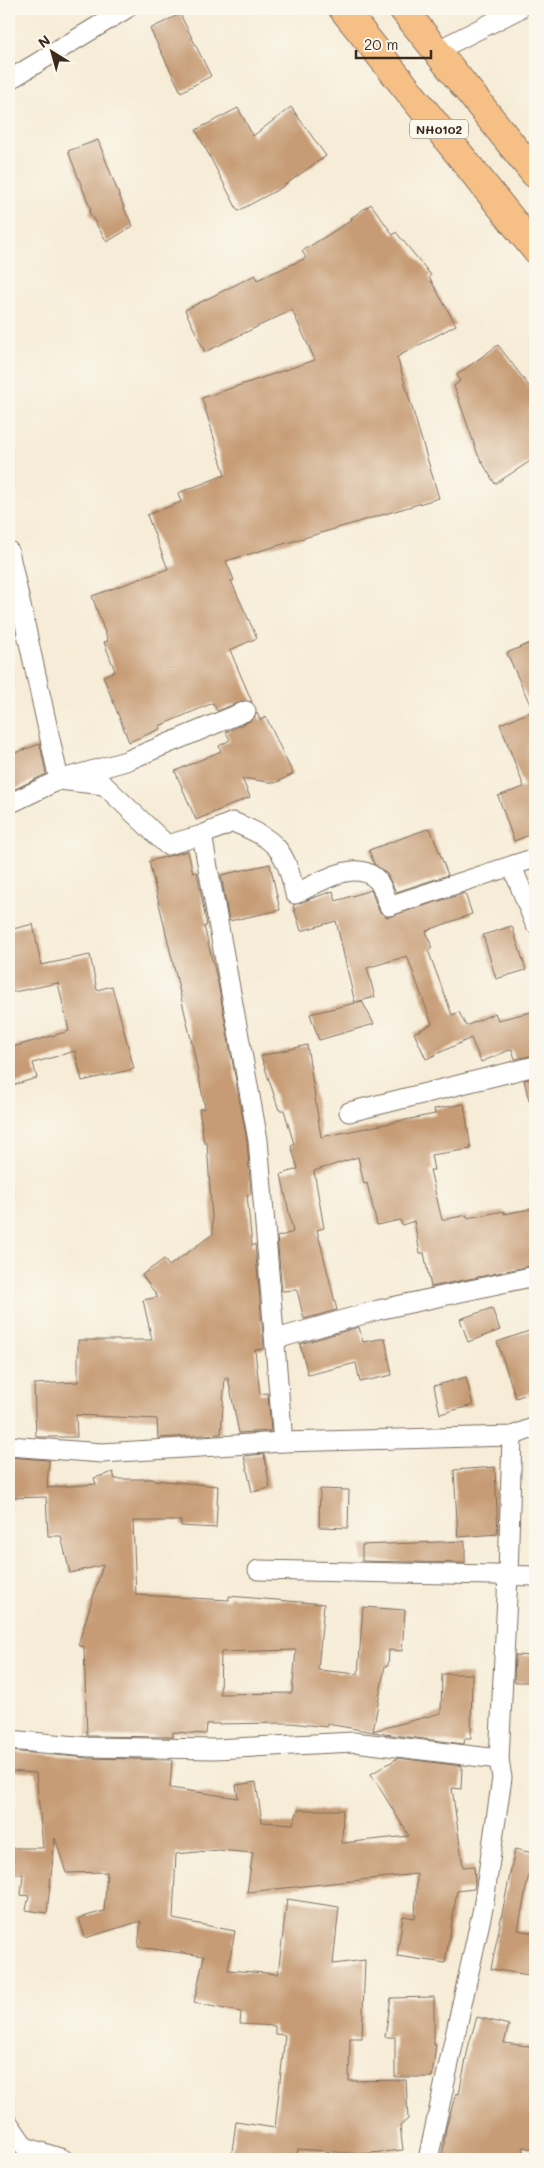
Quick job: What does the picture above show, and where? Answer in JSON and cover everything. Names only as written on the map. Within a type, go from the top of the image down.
[{"type":"highway","name":"NH0102","points":[[343,9],[535,248]]},
{"type":"highway","name":"NH0102","points":[[403,9],[535,174]]},
{"type":"street","points":[[9,80],[126,9]]},
{"type":"street","points":[[436,51],[519,9]]},
{"type":"street","points":[[9,551],[60,780]]},
{"type":"street","points":[[9,804],[60,780],[126,761],[246,711]]},
{"type":"street","points":[[60,780],[104,785],[167,845],[202,835],[233,822],[258,832],[282,852],[295,894],[337,874],[361,871],[378,881],[390,906],[535,858]]},
{"type":"street","points":[[202,835],[258,1140],[276,1339],[283,1442]]},
{"type":"street","points":[[512,866],[535,924]]},
{"type":"street","points":[[349,1112],[535,1066]]},
{"type":"street","points":[[276,1339],[378,1310],[535,1276]]},
{"type":"street","points":[[9,1446],[102,1452],[283,1442],[512,1436],[535,1427]]},
{"type":"street","points":[[428,2159],[483,1908],[502,1778],[499,1759],[508,1576],[512,1436]]},
{"type":"street","points":[[258,1570],[535,1576]]},
{"type":"street","points":[[9,1740],[88,1747],[215,1749],[354,1742],[499,1759]]},
{"type":"street","points":[[9,2124],[25,2146],[63,2159]]},
{"type":"building","points":[[180,14],[211,76],[181,92],[150,29]]},
{"type":"building","points":[[291,107],[326,156],[279,189],[238,211],[196,130],[238,108],[253,136]]},
{"type":"building","points":[[98,140],[126,213],[133,226],[107,242],[89,212],[91,210],[68,151]]},
{"type":"building","points":[[371,204],[393,235],[396,232],[431,275],[429,277],[456,325],[397,357],[439,498],[226,561],[234,580],[231,581],[257,638],[230,650],[252,702],[242,701],[217,711],[213,703],[159,726],[160,729],[129,742],[103,676],[115,671],[104,642],[108,641],[92,596],[168,569],[147,515],[181,502],[178,493],[225,475],[202,398],[315,360],[292,310],[205,352],[185,310],[255,275],[257,280],[306,258],[302,251],[352,220],[351,218]]},
{"type":"building","points":[[498,345],[535,394],[535,458],[495,484],[478,455],[454,386],[460,381],[457,375]]},
{"type":"building","points":[[535,641],[535,833],[514,841],[498,796],[524,787],[500,724],[533,711],[507,653]]},
{"type":"building","points":[[257,713],[260,720],[266,717],[293,774],[275,783],[242,778],[250,797],[196,820],[175,771],[221,751],[219,746],[230,740],[226,732],[250,721]]},
{"type":"building","points":[[40,744],[46,774],[9,792],[9,755]]},
{"type":"building","points":[[430,828],[448,875],[396,892],[387,874],[374,864],[369,850]]},
{"type":"building","points":[[188,851],[193,873],[197,872],[207,926],[204,926],[218,983],[247,1141],[251,1194],[247,1195],[252,1246],[255,1244],[264,1349],[255,1350],[260,1394],[268,1393],[271,1431],[239,1433],[228,1378],[225,1378],[221,1434],[158,1438],[157,1419],[76,1415],[77,1437],[36,1437],[34,1384],[78,1382],[78,1340],[152,1340],[143,1300],[158,1297],[142,1275],[164,1259],[169,1266],[213,1234],[207,1143],[204,1143],[199,1109],[205,1108],[193,1048],[149,861]]},
{"type":"building","points":[[270,864],[280,910],[229,921],[221,875]]},
{"type":"building","points":[[371,890],[379,911],[387,917],[465,893],[472,914],[426,931],[432,948],[428,950],[452,1015],[459,1012],[466,1026],[495,1013],[498,1020],[535,1011],[535,1055],[515,1059],[512,1049],[481,1062],[471,1038],[426,1059],[414,1033],[432,1024],[407,956],[367,968],[375,997],[356,1002],[362,1001],[374,1024],[319,1040],[310,1014],[355,1003],[336,921],[301,931],[293,905],[333,891],[336,901]]},
{"type":"building","points":[[33,924],[41,965],[90,955],[97,990],[112,986],[134,1069],[82,1081],[75,1051],[33,1063],[37,1078],[9,1086],[9,1048],[69,1031],[58,983],[9,993],[9,930]]},
{"type":"building","points":[[512,926],[526,970],[496,979],[483,935]]},
{"type":"building","points":[[307,1045],[321,1137],[435,1114],[434,1109],[464,1104],[471,1149],[431,1155],[434,1170],[430,1170],[442,1220],[467,1215],[467,1218],[504,1211],[504,1214],[535,1208],[535,1265],[431,1287],[424,1253],[420,1253],[414,1221],[402,1225],[400,1220],[377,1225],[367,1183],[364,1184],[358,1157],[314,1171],[324,1228],[317,1230],[337,1310],[304,1319],[297,1290],[282,1291],[277,1237],[293,1232],[281,1174],[298,1169],[291,1146],[294,1144],[284,1110],[279,1110],[261,1056]]},
{"type":"building","points":[[535,1078],[535,1099],[529,1100],[524,1080]]},
{"type":"building","points":[[492,1308],[500,1330],[468,1342],[460,1319]]},
{"type":"building","points":[[359,1327],[363,1342],[385,1338],[392,1375],[360,1382],[356,1363],[308,1375],[300,1344]]},
{"type":"building","points":[[532,1330],[535,1341],[535,1391],[516,1398],[497,1342]]},
{"type":"building","points":[[466,1377],[473,1405],[440,1414],[434,1386]]},
{"type":"building","points":[[264,1454],[270,1488],[252,1492],[244,1456]]},
{"type":"building","points":[[9,1457],[49,1460],[47,1488],[96,1484],[94,1478],[113,1472],[115,1479],[153,1479],[218,1486],[216,1528],[181,1526],[181,1521],[133,1521],[136,1595],[229,1600],[229,1596],[324,1604],[318,1670],[358,1674],[363,1607],[405,1610],[402,1651],[389,1650],[388,1666],[385,1666],[373,1731],[441,1713],[442,1674],[472,1674],[471,1738],[465,1738],[464,1744],[385,1734],[327,1724],[327,1727],[291,1723],[207,1724],[206,1734],[173,1732],[173,1737],[87,1736],[84,1647],[78,1645],[103,1565],[70,1573],[61,1536],[48,1536],[46,1497],[9,1498]],"holes":[[[296,1650],[292,1693],[220,1694],[221,1652]]]},
{"type":"building","points":[[495,1467],[498,1534],[458,1537],[454,1470]]},
{"type":"building","points":[[320,1489],[349,1490],[348,1528],[319,1527]]},
{"type":"building","points":[[465,1541],[465,1563],[362,1561],[362,1545]]},
{"type":"building","points":[[515,1655],[535,1656],[535,1682],[514,1682]]},
{"type":"building","points":[[9,1751],[88,1758],[172,1760],[170,1788],[238,1798],[236,1785],[256,1782],[262,1822],[293,1824],[298,1810],[343,1810],[342,1843],[409,1836],[371,1774],[398,1758],[462,1766],[461,1789],[452,1788],[463,1867],[474,1866],[475,1883],[474,1889],[457,1891],[445,1963],[397,1956],[403,1916],[415,1918],[417,1874],[247,1892],[253,1853],[219,1850],[176,1854],[173,1919],[235,1931],[228,1970],[278,1974],[287,1899],[339,1907],[333,1964],[365,1960],[362,2038],[350,2038],[349,2081],[406,2080],[408,2119],[400,2126],[403,2150],[360,2154],[298,2149],[296,2159],[231,2159],[236,2122],[275,2128],[285,2035],[275,2034],[275,2026],[240,2024],[241,2012],[194,2003],[204,1956],[138,1947],[141,1921],[85,1938],[79,1918],[104,1911],[107,1872],[66,1873],[55,1838],[47,1913],[26,1910],[29,1896],[21,1895],[23,1874],[14,1874],[13,1848],[43,1848],[36,1773],[9,1771]]},
{"type":"building","points":[[515,1849],[533,1853],[518,1930],[535,1933],[535,1976],[491,1969]]},
{"type":"building","points":[[434,1997],[434,2045],[436,2044],[432,2077],[395,2077],[395,2037],[385,2037],[391,1998]]},
{"type":"building","points":[[477,2017],[509,2025],[504,2043],[535,2047],[535,2150],[524,2147],[521,2159],[442,2159],[446,2128],[456,2093],[459,2094],[469,2044]]}]
